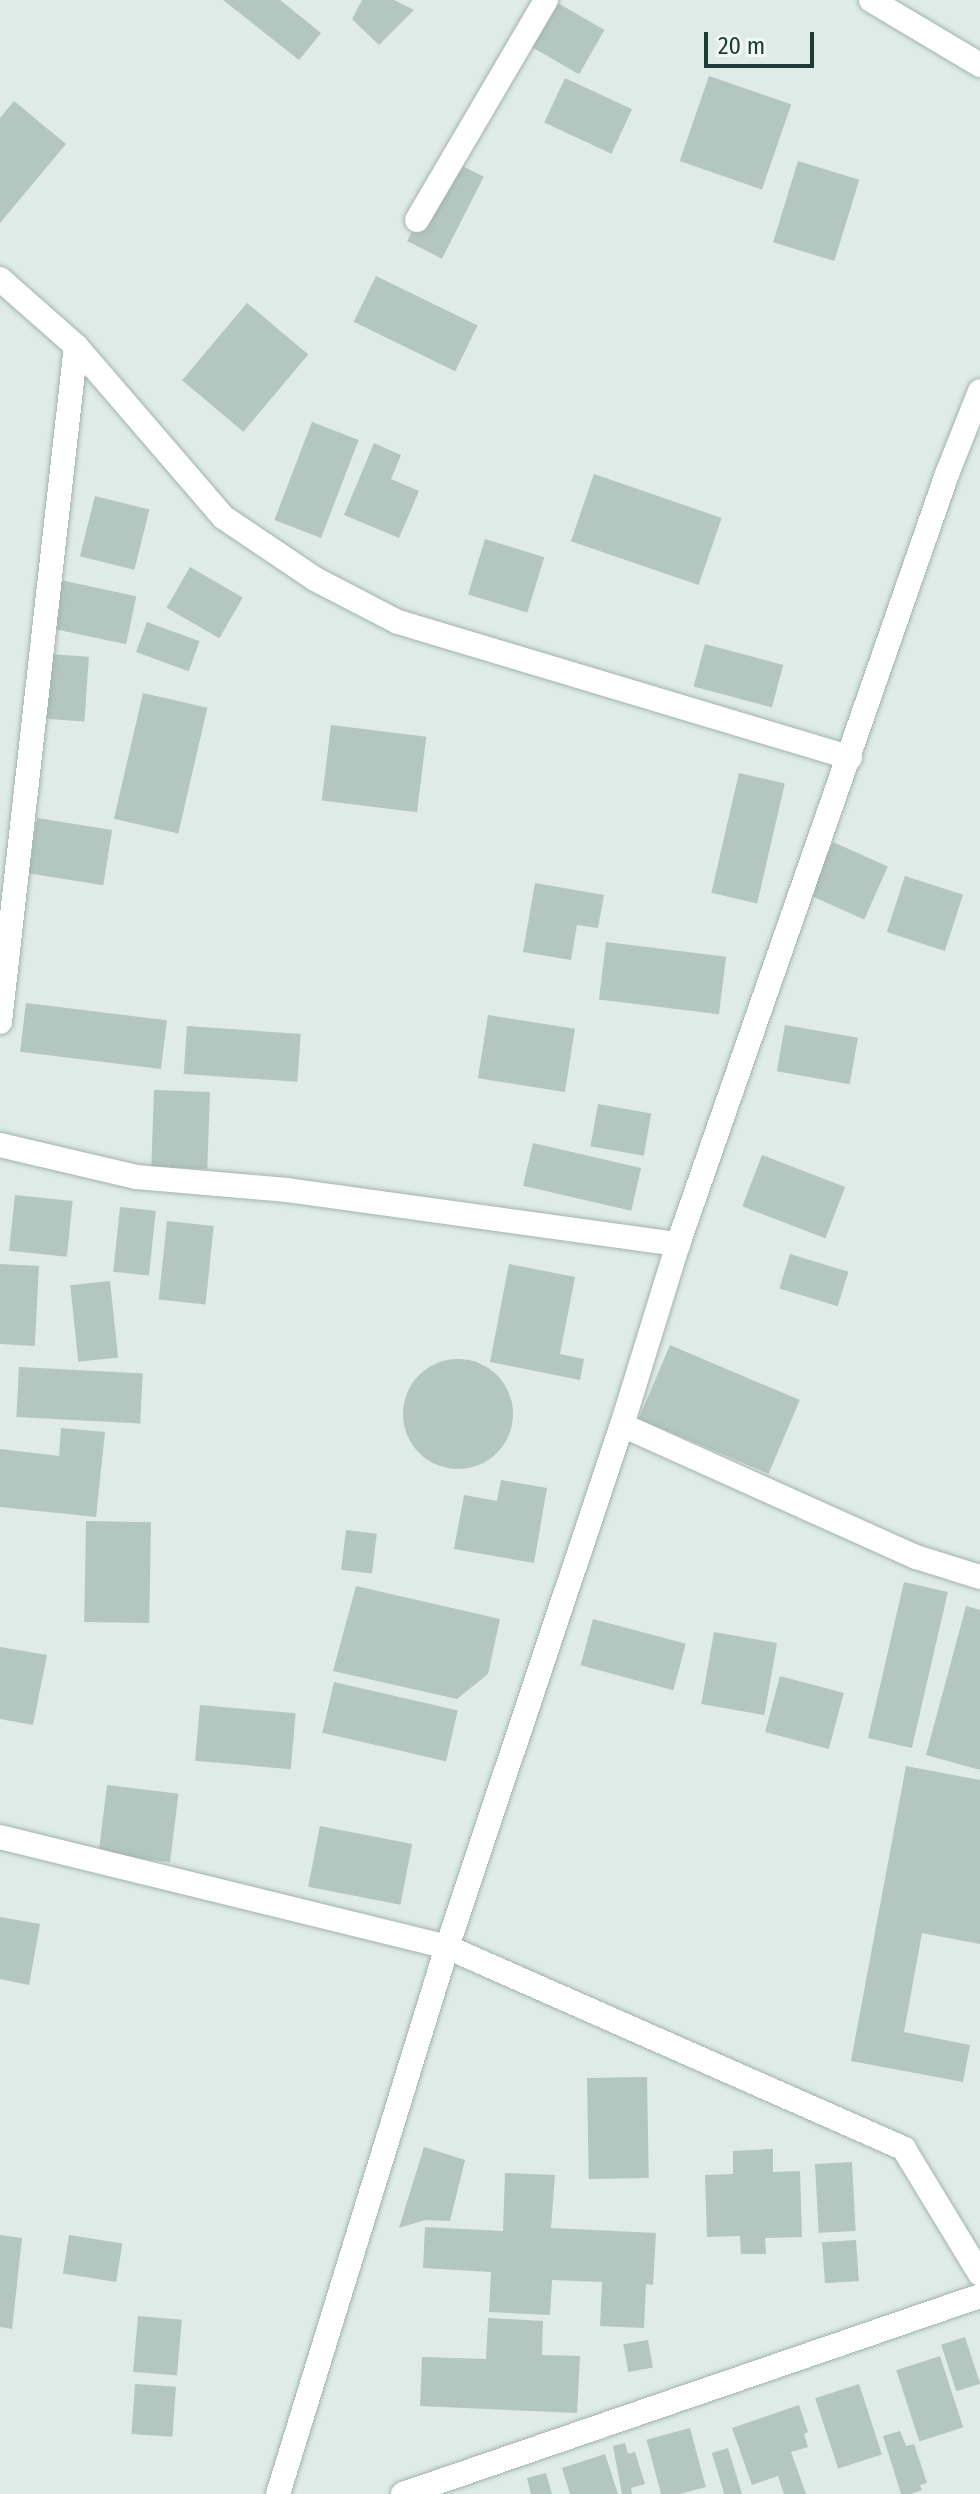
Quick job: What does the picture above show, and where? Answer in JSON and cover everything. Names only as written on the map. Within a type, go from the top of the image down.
[{"type":"street","points":[[417,220],[546,0]]},
{"type":"street","points":[[871,0],[897,7],[980,65]]},
{"type":"street","points":[[0,279],[76,346],[223,517],[315,579],[398,622],[850,758]]},
{"type":"street","points":[[0,1022],[76,346]]},
{"type":"street","points":[[278,2494],[447,1947],[622,1425],[678,1244],[947,474],[980,391]]},
{"type":"street","points":[[0,1145],[136,1177],[287,1190],[678,1244]]},
{"type":"street","points":[[622,1425],[916,1557],[980,1577]]},
{"type":"street","points":[[0,1837],[447,1947],[904,2149],[980,2274]]},
{"type":"street","points":[[403,2494],[980,2296]]},
{"type":"building","points":[[223,0],[280,0],[321,33],[299,60]]},
{"type":"building","points":[[362,0],[394,0],[414,10],[379,45],[352,19]]},
{"type":"building","points":[[556,2],[604,30],[579,74],[530,46]]},
{"type":"building","points":[[709,76],[791,104],[762,189],[680,161]]},
{"type":"building","points":[[565,78],[632,109],[611,154],[544,122]]},
{"type":"building","points":[[14,101],[66,144],[0,223],[0,118]]},
{"type":"building","points":[[449,159],[484,177],[442,259],[407,241]]},
{"type":"building","points":[[798,161],[859,180],[834,261],[773,242]]},
{"type":"building","points":[[376,276],[478,326],[455,371],[354,322]]},
{"type":"building","points":[[247,303],[308,354],[243,432],[182,380]]},
{"type":"building","points":[[312,422],[359,440],[321,538],[274,520]]},
{"type":"building","points":[[374,443],[401,455],[391,479],[419,491],[399,538],[344,515]]},
{"type":"building","points":[[594,474],[722,518],[699,585],[571,541]]},
{"type":"building","points":[[95,496],[149,510],[134,570],[80,556]]},
{"type":"building","points":[[485,539],[544,557],[527,613],[468,594]]},
{"type":"building","points":[[190,567],[243,598],[219,638],[167,608]]},
{"type":"building","points":[[60,580],[136,596],[126,644],[50,628]]},
{"type":"building","points":[[147,622],[200,641],[189,671],[136,652]]},
{"type":"building","points":[[705,644],[783,665],[772,707],[694,687]]},
{"type":"building","points":[[50,654],[89,657],[84,722],[45,719]]},
{"type":"building","points":[[143,693],[207,708],[178,834],[114,819]]},
{"type":"building","points":[[331,725],[426,737],[417,812],[322,800]]},
{"type":"building","points":[[739,773],[785,784],[757,903],[711,893]]},
{"type":"building","points":[[37,818],[112,830],[103,885],[28,873]]},
{"type":"building","points":[[833,842],[888,866],[864,919],[809,895]]},
{"type":"building","points":[[905,876],[963,895],[945,951],[887,932]]},
{"type":"building","points":[[535,883],[604,895],[598,928],[577,925],[571,960],[523,952]]},
{"type":"building","points":[[606,942],[726,957],[719,1014],[599,1000]]},
{"type":"building","points":[[26,1003],[167,1020],[161,1069],[20,1052]]},
{"type":"building","points":[[488,1015],[575,1029],[565,1092],[478,1078]]},
{"type":"building","points":[[785,1025],[858,1038],[850,1084],[777,1071]]},
{"type":"building","points":[[187,1026],[301,1034],[297,1082],[184,1074]]},
{"type":"building","points":[[154,1090],[210,1092],[207,1169],[151,1167]]},
{"type":"building","points":[[598,1104],[651,1113],[644,1156],[591,1146]]},
{"type":"building","points":[[533,1143],[641,1168],[631,1211],[523,1186]]},
{"type":"building","points":[[762,1155],[845,1187],[825,1238],[742,1206]]},
{"type":"building","points":[[15,1195],[73,1201],[67,1257],[9,1251]]},
{"type":"building","points":[[120,1207],[156,1211],[149,1275],[113,1272]]},
{"type":"building","points":[[167,1221],[214,1226],[205,1304],[159,1300]]},
{"type":"building","points":[[790,1254],[848,1272],[838,1306],[779,1288]]},
{"type":"building","points":[[0,1264],[39,1266],[35,1346],[0,1344]]},
{"type":"building","points":[[509,1264],[575,1277],[560,1354],[584,1359],[580,1380],[490,1362]]},
{"type":"building","points":[[110,1281],[118,1358],[78,1362],[70,1285]]},
{"type":"building","points":[[670,1345],[800,1400],[769,1474],[639,1419]]},
{"type":"building","points":[[458,1359],[479,1363],[497,1375],[509,1393],[513,1414],[509,1435],[497,1453],[479,1465],[458,1469],[437,1465],[419,1453],[407,1435],[403,1414],[407,1393],[419,1375],[437,1363]]},
{"type":"building","points":[[19,1367],[143,1373],[140,1423],[16,1417]]},
{"type":"building","points":[[61,1428],[105,1432],[96,1517],[0,1507],[0,1449],[59,1456]]},
{"type":"building","points":[[501,1480],[547,1488],[534,1563],[454,1549],[464,1495],[497,1501]]},
{"type":"building","points":[[86,1521],[151,1522],[149,1623],[84,1622]]},
{"type":"building","points":[[346,1530],[377,1534],[372,1573],[341,1570]]},
{"type":"building","points":[[904,1582],[948,1592],[912,1748],[868,1738]]},
{"type":"building","points":[[356,1586],[500,1619],[488,1674],[457,1699],[333,1671]]},
{"type":"building","points":[[966,1606],[980,1610],[980,1770],[926,1755]]},
{"type":"building","points":[[593,1619],[686,1644],[673,1690],[581,1665]]},
{"type":"building","points":[[714,1632],[777,1643],[764,1715],[701,1704]]},
{"type":"building","points":[[0,1647],[47,1655],[33,1725],[0,1719]]},
{"type":"building","points":[[780,1676],[844,1693],[829,1749],[765,1732]]},
{"type":"building","points":[[334,1682],[458,1711],[446,1761],[322,1733]]},
{"type":"building","points":[[200,1705],[296,1713],[291,1769],[195,1761]]},
{"type":"building","points":[[906,1766],[980,1780],[980,1944],[922,1933],[904,2032],[970,2045],[963,2082],[851,2061]]},
{"type":"building","points":[[107,1785],[178,1794],[170,1862],[99,1853]]},
{"type":"building","points":[[320,1826],[412,1844],[400,1905],[308,1887]]},
{"type":"building","points":[[0,1917],[40,1924],[29,1985],[0,1979]]},
{"type":"building","points":[[647,2077],[649,2178],[589,2179],[587,2078]]},
{"type":"building","points":[[424,2147],[465,2160],[450,2221],[425,2220],[399,2228]]},
{"type":"building","points":[[773,2149],[773,2172],[800,2171],[802,2237],[765,2238],[766,2254],[741,2254],[740,2236],[707,2237],[705,2175],[733,2174],[733,2151]]},
{"type":"building","points":[[852,2162],[856,2231],[819,2233],[815,2164]]},
{"type":"building","points":[[505,2173],[555,2175],[551,2228],[656,2233],[653,2285],[646,2284],[644,2328],[600,2326],[602,2282],[552,2280],[550,2315],[489,2312],[491,2272],[423,2268],[425,2227],[503,2231]]},
{"type":"building","points":[[0,2235],[22,2238],[12,2329],[0,2327]]},
{"type":"building","points":[[69,2235],[122,2243],[116,2282],[63,2274]]},
{"type":"building","points":[[856,2240],[859,2281],[825,2283],[822,2242]]},
{"type":"building","points":[[138,2316],[182,2320],[177,2376],[133,2372]]},
{"type":"building","points":[[488,2318],[543,2321],[542,2355],[580,2356],[577,2413],[420,2406],[422,2357],[486,2359]]},
{"type":"building","points":[[965,2337],[980,2384],[956,2391],[941,2345]]},
{"type":"building","points":[[648,2340],[653,2368],[628,2372],[623,2344]]},
{"type":"building","points":[[940,2356],[963,2427],[919,2442],[896,2370]]},
{"type":"building","points":[[135,2384],[176,2387],[172,2437],[132,2434]]},
{"type":"building","points":[[859,2384],[882,2454],[838,2469],[815,2398]]},
{"type":"building","points":[[799,2405],[808,2432],[804,2434],[808,2447],[791,2452],[806,2494],[784,2494],[778,2476],[752,2485],[732,2428]]},
{"type":"building","points":[[690,2428],[706,2487],[679,2494],[661,2494],[647,2440]]},
{"type":"building","points":[[900,2431],[906,2446],[914,2444],[927,2483],[920,2485],[922,2490],[911,2494],[901,2494],[883,2436]]},
{"type":"building","points":[[625,2443],[628,2454],[635,2452],[645,2484],[631,2488],[632,2494],[622,2494],[613,2446]]},
{"type":"building","points":[[728,2448],[742,2494],[724,2494],[712,2453]]},
{"type":"building","points":[[605,2454],[618,2494],[570,2494],[562,2468]]},
{"type":"building","points":[[546,2473],[552,2494],[531,2494],[527,2478]]}]
